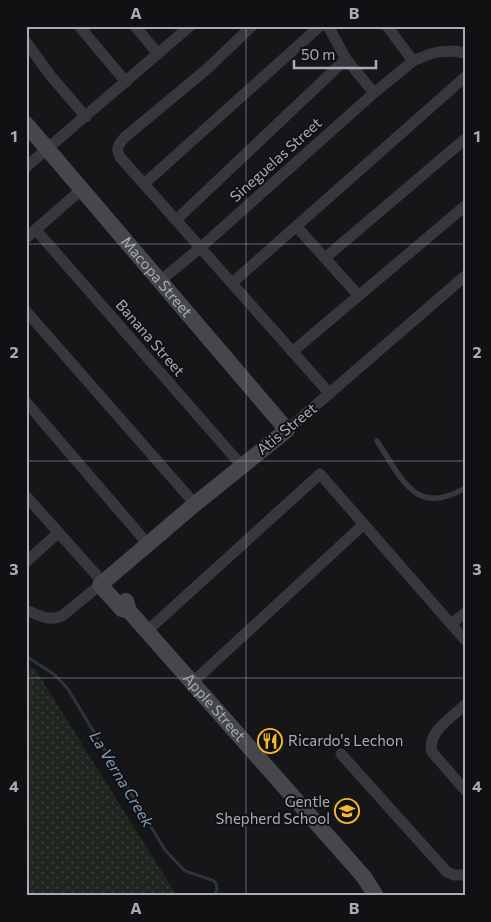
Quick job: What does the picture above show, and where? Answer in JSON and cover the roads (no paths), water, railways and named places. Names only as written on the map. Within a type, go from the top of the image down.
[{"type":"street","points":[[79,26],[126,82]]},
{"type":"street","points":[[135,26],[158,54]]},
{"type":"street","points":[[26,167],[189,26]]},
{"type":"street","points":[[252,26],[207,68],[125,137],[118,144],[117,148],[120,157],[330,394]]},
{"type":"street","points":[[144,184],[320,26]]},
{"type":"street","points":[[328,26],[346,59],[374,93]]},
{"type":"street","points":[[387,26],[413,61]]},
{"type":"street","points":[[26,42],[50,75],[86,117]]},
{"type":"street","name":"Sineguelas Street","points":[[160,281],[413,61],[439,52],[454,50],[465,53]]},
{"type":"street","points":[[176,220],[346,59]]},
{"type":"street","points":[[232,283],[465,78]]},
{"type":"street","name":"Macopa Street","points":[[26,124],[287,430]]},
{"type":"street","points":[[324,258],[465,139]]},
{"type":"street","points":[[26,238],[82,189]]},
{"type":"street","points":[[292,352],[465,206]]},
{"type":"street","points":[[296,226],[359,296]]},
{"type":"street","name":"Banana Street","points":[[36,230],[242,466]]},
{"type":"street","name":"Atis Street","points":[[102,581],[330,394],[465,276]]},
{"type":"street","points":[[26,311],[195,504]]},
{"type":"street","points":[[26,402],[147,543]]},
{"type":"street","points":[[147,631],[320,474],[465,640]]},
{"type":"street","name":"Apple Street","points":[[26,496],[102,581],[122,609],[129,611],[364,877],[376,896]]},
{"type":"street","points":[[193,682],[364,524]]},
{"type":"street","points":[[26,562],[58,533]]},
{"type":"street","points":[[26,610],[46,618],[62,616],[102,581]]},
{"type":"street","points":[[451,624],[465,613]]},
{"type":"street","points":[[465,705],[436,732],[430,744],[432,752],[465,790]]},
{"type":"street","points":[[341,754],[447,872],[454,875],[465,874]]},
{"type":"lane","points":[[377,441],[409,489],[419,496],[428,499],[442,498],[465,488]]},
{"type":"waterway","name":"La Verna Creek","points":[[26,656],[55,675],[68,689],[165,850],[185,871],[216,883],[217,890],[213,896]]},
{"type":"place","name":"Ricardo's Lechon","points":[[270,741]]},
{"type":"place","name":"Gentle Shepherd School","points":[[347,811]]}]
